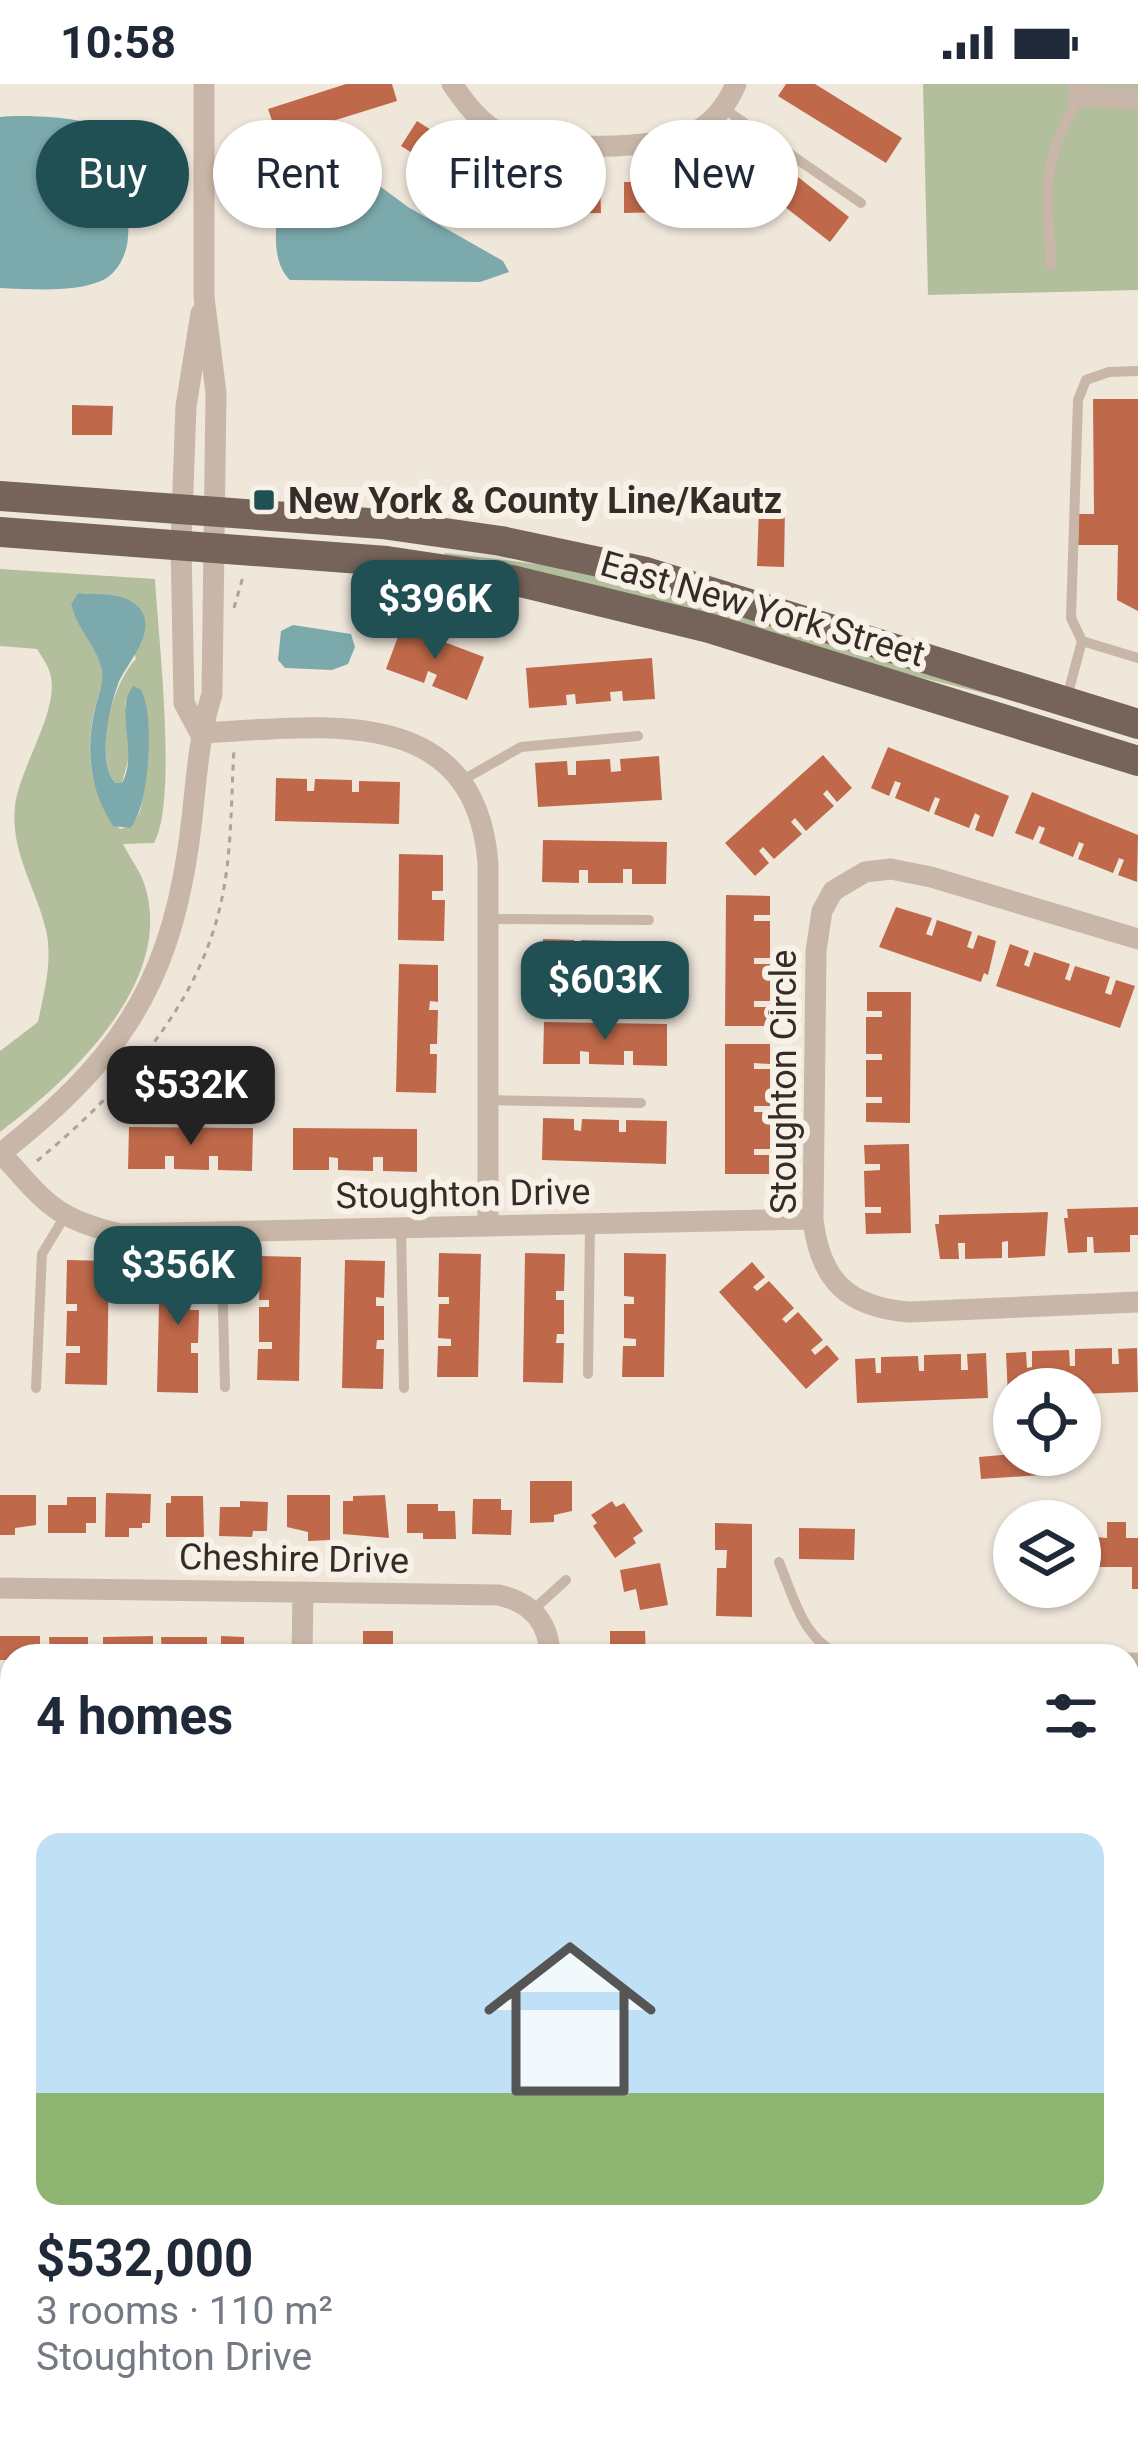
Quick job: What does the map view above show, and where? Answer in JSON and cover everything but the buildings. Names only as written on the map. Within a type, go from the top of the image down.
[{"type":"main road","name":"East New York Street","points":[[0,496],[449,533],[606,563],[1138,724]]},
{"type":"main road","name":"East New York Street","points":[[0,532],[387,561],[573,593],[709,628],[1138,761]]},
{"type":"street","points":[[0,1154],[96,1069],[138,1010],[161,965],[182,890],[200,733],[212,694],[216,393],[204,297],[204,84]]},
{"type":"street","points":[[452,84],[470,109],[500,134],[546,145],[675,141],[712,121],[736,84]]},
{"type":"street","points":[[1078,91],[1138,99]]},
{"type":"street","points":[[200,733],[184,704],[181,544],[186,406],[204,297]]},
{"type":"street","points":[[200,733],[361,729],[392,733],[421,745],[450,766],[480,813],[486,835],[488,919],[488,1225]]},
{"type":"street","name":"Stoughton Circle","points":[[1138,939],[891,868],[865,872],[833,891],[822,911],[815,950],[813,1220],[824,1268],[854,1297],[881,1310],[1138,1302]]},
{"type":"street","name":"Stoughton Drive","points":[[0,1154],[30,1191],[65,1216],[120,1234],[813,1220]]},
{"type":"street","name":"Cheshire Drive","points":[[0,1588],[478,1593],[504,1596],[533,1610]]},
{"type":"street","points":[[302,1644],[303,1592]]},
{"type":"street","points":[[533,1610],[545,1627],[548,1644]]},
{"type":"lane","points":[[1051,265],[1048,165],[1078,91]]},
{"type":"lane","points":[[723,108],[861,203]]},
{"type":"lane","points":[[1066,702],[1082,641],[1071,618],[1078,400],[1086,380],[1109,372],[1138,371]]},
{"type":"lane","points":[[1082,641],[1138,658]]},
{"type":"lane","points":[[461,781],[521,747],[638,736]]},
{"type":"lane","points":[[488,919],[649,920]]},
{"type":"lane","points":[[488,1100],[641,1102]]},
{"type":"lane","points":[[36,1388],[42,1255],[65,1216]]},
{"type":"lane","points":[[588,1374],[590,1223]]},
{"type":"lane","points":[[401,1227],[404,1388]]},
{"type":"lane","points":[[221,1232],[224,1387]]},
{"type":"lane","points":[[779,1562],[807,1628],[820,1644]]},
{"type":"lane","points":[[533,1610],[566,1580]]},
{"type":"path","points":[[244,575],[256,576]]},
{"type":"green space","points":[[923,84],[1138,84],[1138,290],[928,295]]},
{"type":"green space","points":[[445,553],[578,569],[667,591],[996,692],[995,696],[444,558]]},
{"type":"green space","points":[[0,569],[155,579],[165,792],[154,843],[123,844],[145,886],[150,922],[145,958],[110,1026],[56,1085],[0,1132],[0,1051],[38,1022],[47,976],[46,930],[14,823],[18,791],[45,721],[52,687],[37,649],[0,646]],"holes":[[[78,593],[117,596],[136,659],[113,701],[106,755],[115,783],[122,783],[130,753],[125,699],[142,793],[133,823],[120,829],[92,775],[91,729],[102,674],[71,604]]]},
{"type":"water","points":[[0,117],[76,120],[36,120],[36,228],[128,228],[126,251],[115,271],[90,285],[0,288]]},
{"type":"water","points":[[382,188],[406,206],[406,228],[445,228],[503,261],[509,272],[480,282],[290,280],[277,250],[276,228],[382,228]]},
{"type":"water","points":[[78,593],[126,599],[145,621],[141,643],[118,684],[106,735],[110,773],[115,783],[122,783],[128,759],[128,696],[133,686],[140,689],[148,717],[148,760],[142,802],[130,828],[113,826],[95,784],[90,740],[102,672],[71,604]]},
{"type":"water","points":[[293,625],[351,634],[355,647],[348,664],[332,670],[285,668],[278,660],[281,631]]},
{"type":"place","name":"New York & County Line/Kautz","points":[[264,500]]}]
